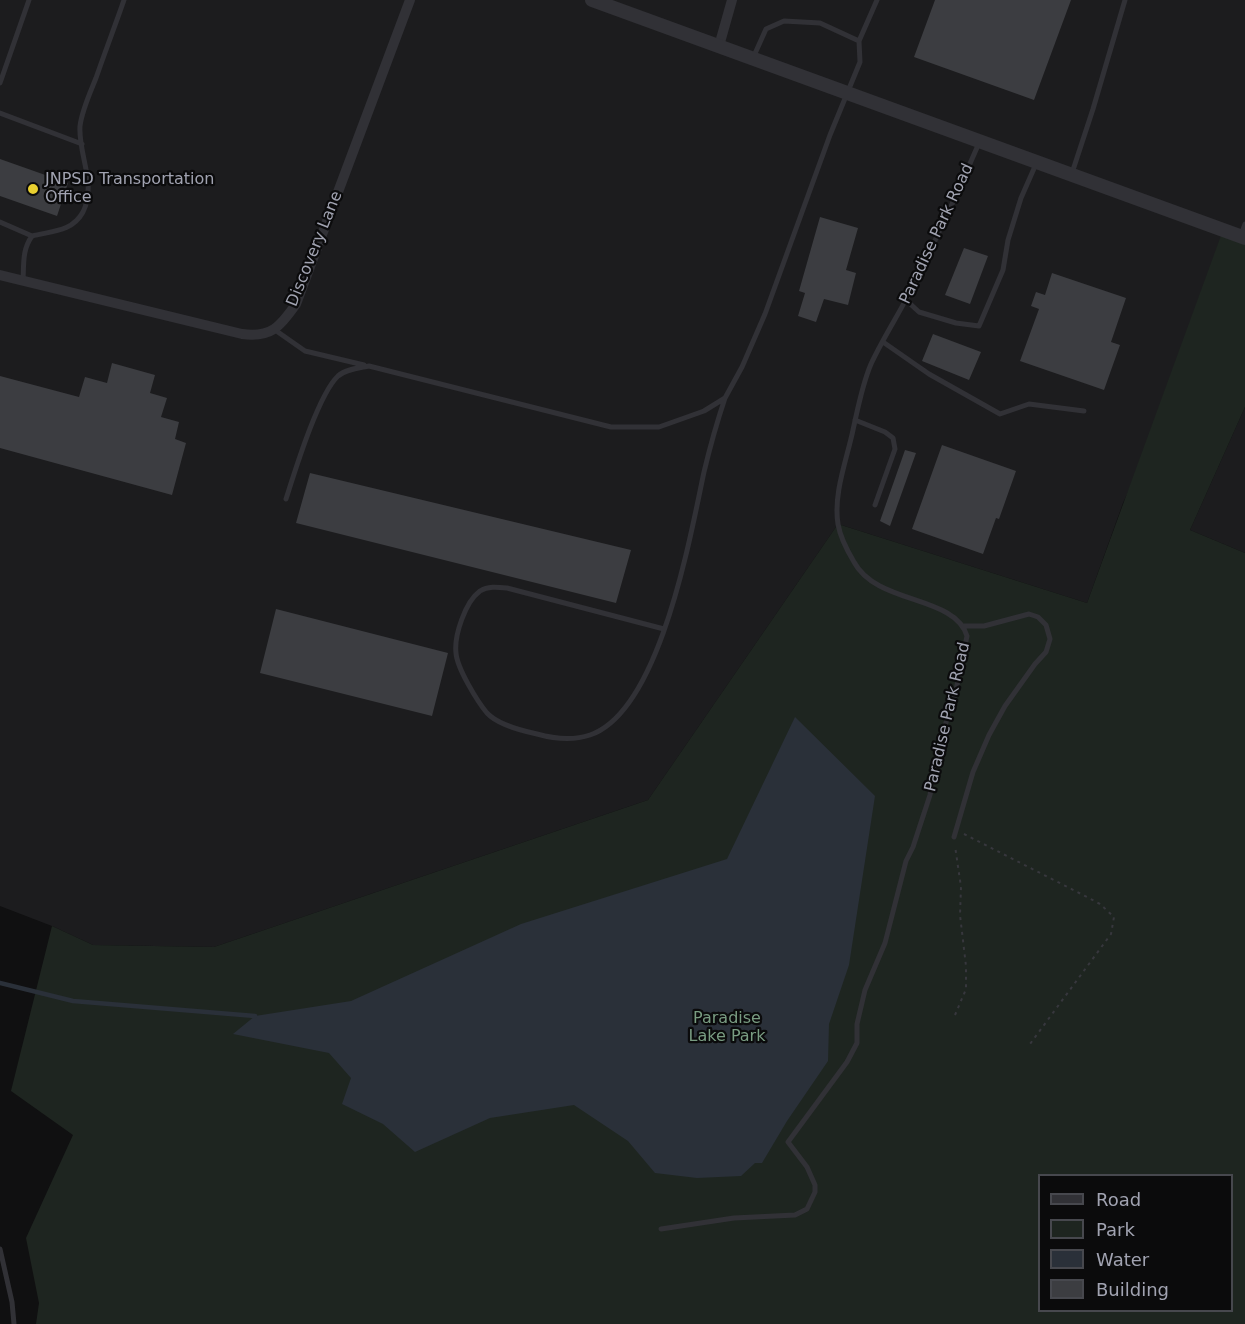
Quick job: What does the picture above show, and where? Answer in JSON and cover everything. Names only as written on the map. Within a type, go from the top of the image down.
[{"type":"street","name":"Discovery Lane","points":[[275,330],[296,304],[410,0]]},
{"type":"street","points":[[592,0],[1071,175],[1243,233]]},
{"type":"street","points":[[719,46],[732,0]]},
{"type":"street","points":[[0,274],[242,334],[263,335],[275,330]]},
{"type":"lane","points":[[0,82],[29,0]]},
{"type":"lane","points":[[0,222],[32,236],[63,230],[74,224],[83,211],[88,197],[87,166],[81,144],[80,125],[124,0]]},
{"type":"lane","points":[[664,629],[507,588],[493,587],[480,592],[469,605],[457,634],[456,653],[460,670],[488,714],[518,730],[566,740],[591,734],[612,722],[640,687],[650,667],[664,629],[680,582],[705,469],[726,398],[765,314],[846,94],[860,62],[859,41],[877,0]]},
{"type":"lane","points":[[1071,175],[1125,0]]},
{"type":"lane","points":[[752,58],[766,28],[784,21],[820,23],[859,41]]},
{"type":"lane","points":[[0,114],[81,144]]},
{"type":"lane","name":"Paradise Park Road","points":[[662,1229],[734,1218],[795,1215],[807,1209],[815,1192],[815,1185],[807,1167],[788,1142],[848,1062],[857,1043],[857,1024],[866,990],[885,943],[906,861],[930,795],[939,744],[955,695],[967,636],[964,626],[951,614],[874,584],[865,578],[853,561],[838,524],[842,472],[860,395],[871,364],[906,300],[963,182],[979,141]]},
{"type":"lane","points":[[906,300],[919,312],[956,323],[979,326],[1004,270],[1008,240],[1021,198],[1037,162]]},
{"type":"lane","points":[[23,280],[24,253],[26,244],[32,236]]},
{"type":"lane","points":[[275,330],[305,351],[611,427],[659,427],[704,411],[726,398]]},
{"type":"lane","points":[[883,342],[929,374],[1000,414],[1029,404],[1084,411]]},
{"type":"lane","points":[[286,499],[320,405],[330,387],[345,372],[369,366]]},
{"type":"lane","points":[[855,420],[885,432],[893,438],[894,448],[875,506]]},
{"type":"lane","points":[[954,837],[988,735],[1005,706],[1046,652],[1050,639],[1046,625],[1038,617],[1029,614],[984,626],[964,626]]},
{"type":"lane","points":[[0,1249],[12,1302],[14,1324]]},
{"type":"path","points":[[956,830],[1094,900],[1114,917],[1111,934],[1030,1044]]},
{"type":"path","points":[[954,837],[961,887],[960,915],[966,966],[966,989],[955,1015]]},
{"type":"shaded area","points":[[0,0],[1245,0],[1245,238],[1123,503],[1087,603],[838,524],[648,800],[214,947],[93,945],[0,906]]},
{"type":"shaded area","points":[[1245,407],[1245,553],[1190,530]]},
{"type":"green space","name":"Paradise Lake Park","points":[[1223,230],[1245,238],[1245,407],[1190,530],[1245,553],[1245,1324],[36,1324],[39,1303],[26,1238],[73,1135],[11,1091],[52,926],[93,945],[214,947],[648,800],[838,524],[1087,603]]},
{"type":"water","points":[[795,717],[875,796],[849,965],[829,1024],[828,1061],[787,1121],[762,1163],[755,1163],[741,1176],[697,1178],[655,1173],[628,1141],[574,1105],[490,1118],[415,1152],[383,1124],[342,1104],[351,1078],[329,1053],[233,1034],[255,1016],[351,1001],[521,924],[727,859]]},
{"type":"building","points":[[935,0],[1071,0],[1034,100],[914,57]]},
{"type":"building","name":"JNPSD Transportation Office","points":[[0,159],[68,183],[57,216],[0,196]]},
{"type":"building","points":[[820,217],[858,228],[846,270],[856,273],[848,305],[824,299],[816,322],[798,316],[805,293],[799,291]]},
{"type":"building","points":[[964,248],[988,256],[970,304],[945,295]]},
{"type":"building","points":[[1052,273],[1126,298],[1111,342],[1120,345],[1104,390],[1020,361],[1039,309],[1031,306],[1036,292],[1045,295]]},
{"type":"building","points":[[933,334],[981,352],[969,380],[922,361]]},
{"type":"building","points":[[112,363],[155,375],[150,393],[167,398],[161,417],[179,422],[175,439],[186,443],[172,495],[0,448],[0,376],[79,397],[85,377],[107,383]]},
{"type":"building","points":[[942,445],[1016,471],[999,519],[996,518],[983,554],[912,529]]},
{"type":"building","points":[[905,450],[916,453],[890,526],[880,521]]},
{"type":"building","points":[[310,473],[631,550],[616,603],[296,523]]},
{"type":"building","points":[[276,609],[448,653],[432,716],[260,673]]},
{"type":"waterway","points":[[0,983],[73,1001],[255,1016]]},
{"type":"place","name":"JNPSD Transportation Office","points":[[33,189]]}]
